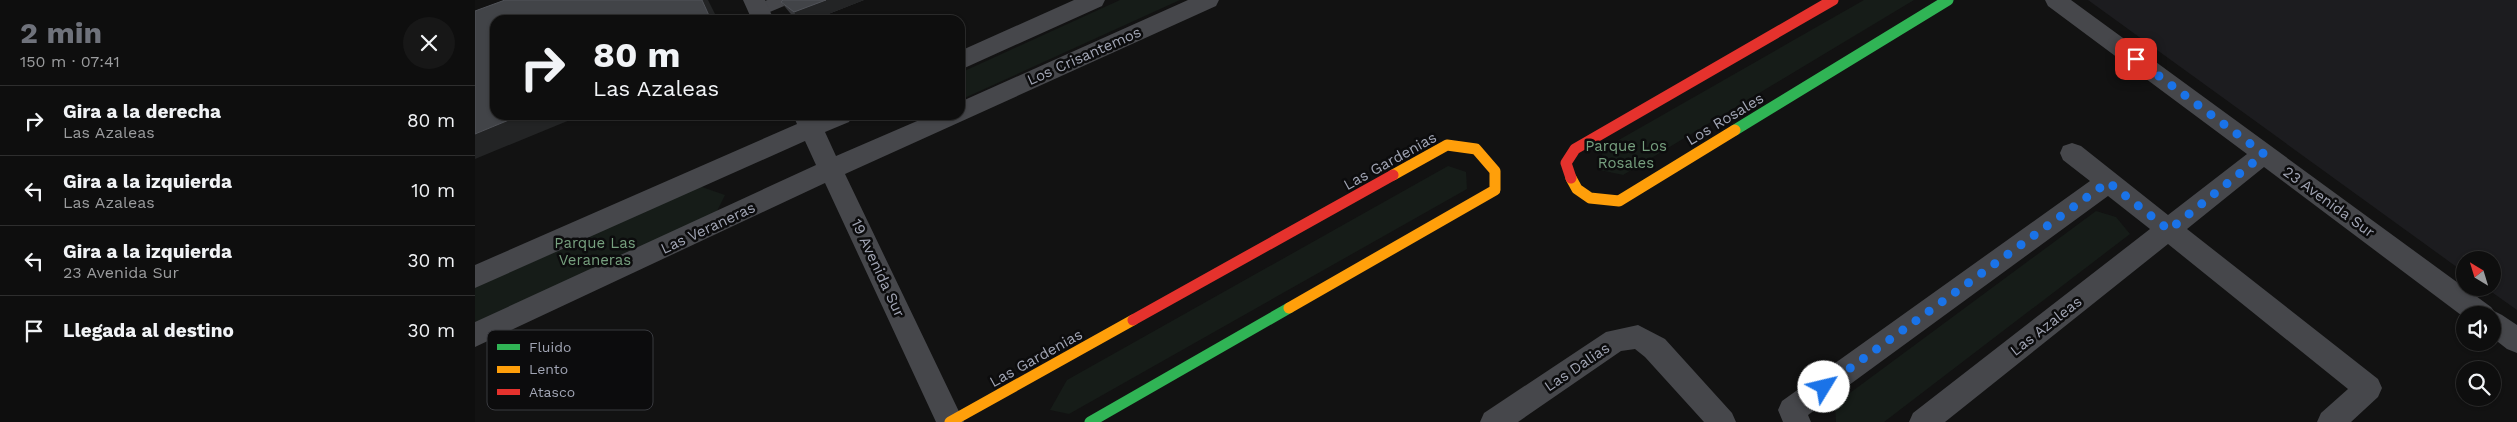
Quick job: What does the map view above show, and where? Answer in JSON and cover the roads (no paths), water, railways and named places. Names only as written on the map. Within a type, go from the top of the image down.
[{"type":"street","points":[[965,59],[1094,0]]},
{"type":"street","name":"Los Crisantemos","points":[[965,110],[1208,0]]},
{"type":"street","name":"Los Rosales","points":[[1833,0],[1575,149],[1566,163],[1570,180],[1577,190],[1586,197],[1597,201],[1619,200],[1948,0]]},
{"type":"street","name":"23 Avenida Sur","points":[[2056,0],[2470,306]]},
{"type":"street","points":[[831,169],[944,120]]},
{"type":"street","points":[[475,277],[808,122]]},
{"type":"street","name":"19 Avenida Sur","points":[[808,122],[950,422]]},
{"type":"street","name":"Las Gardenias","points":[[950,422],[1447,145],[1477,149],[1495,171],[1495,190],[1090,422]]},
{"type":"street","points":[[2072,153],[2368,388],[2331,422]]},
{"type":"street","name":"Las Azaleas","points":[[1923,422],[2264,154]]},
{"type":"street","name":"Las Veraneras","points":[[475,335],[831,169]]},
{"type":"street","points":[[1797,422],[1792,410],[2108,182]]},
{"type":"street","points":[[2501,329],[2517,341]]},
{"type":"street","name":"Las Dalias","points":[[1494,422],[1616,340],[1638,337],[1655,348],[1722,422]]},
{"type":"lane","points":[[759,10],[783,0]]},
{"type":"park label","name":"Parque Los Rosales","points":[[1626,154]]},
{"type":"park label","name":"Parque Las Veraneras","points":[[595,252]]}]
